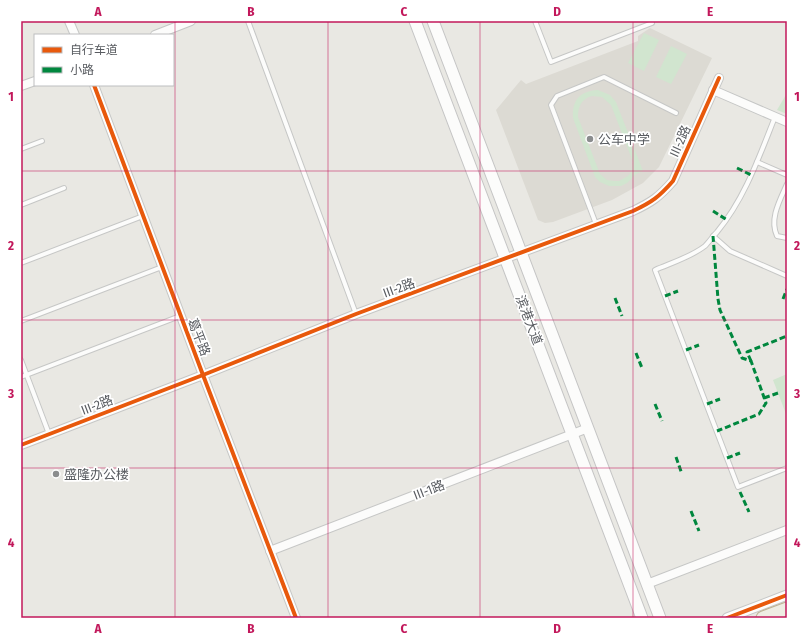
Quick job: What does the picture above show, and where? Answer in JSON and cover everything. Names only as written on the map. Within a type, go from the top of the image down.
[{"type":"highway","points":[[763,618],[787,609]]},
{"type":"main road","name":"滨港大道","points":[[415,21],[642,618]]},
{"type":"main road","name":"滨港大道","points":[[433,21],[660,618]]},
{"type":"street","points":[[70,21],[75,34]]},
{"type":"street","points":[[157,34],[177,24],[192,21]]},
{"type":"street","name":"III-2路","points":[[21,445],[203,376],[356,314],[522,254],[650,203],[673,181],[719,78]]},
{"type":"street","points":[[21,86],[34,81]]},
{"type":"street","name":"葛平路","points":[[94,86],[180,316],[296,618]]},
{"type":"street","points":[[713,90],[787,122]]},
{"type":"street","name":"III-1路","points":[[270,550],[588,428]]},
{"type":"street","points":[[648,584],[787,530]]},
{"type":"street","points":[[728,618],[787,595]]},
{"type":"lane","points":[[248,21],[356,314]]},
{"type":"lane","points":[[535,21],[551,62],[652,23],[651,21]]},
{"type":"lane","points":[[597,225],[551,105],[557,96],[604,77],[676,113]]},
{"type":"lane","points":[[775,117],[757,162],[741,196],[727,220],[704,246],[685,258],[655,270],[738,487],[787,468]]},
{"type":"lane","points":[[21,149],[42,141]]},
{"type":"lane","points":[[757,162],[787,175]]},
{"type":"lane","points":[[787,184],[775,215],[775,224],[778,236],[787,238]]},
{"type":"lane","points":[[21,205],[64,188]]},
{"type":"lane","points":[[21,262],[143,216]]},
{"type":"lane","points":[[713,236],[730,251],[787,276]]},
{"type":"lane","points":[[21,321],[162,267]]},
{"type":"lane","points":[[21,377],[180,316]]},
{"type":"lane","points":[[21,360],[50,434]]},
{"type":"shaded area","name":"公车中学","points":[[650,28],[712,58],[659,167],[643,183],[612,200],[553,222],[545,223],[538,220],[496,110],[521,80],[526,84],[638,41],[638,36]]},
{"type":"green space","points":[[644,33],[659,40],[644,71],[628,63]]},
{"type":"green space","points":[[671,46],[687,54],[671,84],[656,77]]},
{"type":"green space","points":[[598,90],[610,95],[616,102],[643,171],[636,174],[627,183],[621,186],[609,186],[600,182],[595,177],[573,118],[575,102],[581,95]],"holes":[[[592,96],[602,97],[611,105],[633,162],[631,172],[628,176],[619,181],[607,180],[600,174],[578,117],[581,104],[585,99]]]},
{"type":"green space","points":[[787,93],[787,114],[777,110]]},
{"type":"green space","points":[[787,374],[787,413],[786,414],[773,380]]},
{"type":"marked path","points":[[737,168],[751,175]]},
{"type":"marked path","points":[[713,211],[727,220]]},
{"type":"marked path","points":[[713,236],[720,310],[742,358],[751,361],[766,403],[759,414],[717,431]]},
{"type":"marked path","points":[[783,299],[787,289]]},
{"type":"marked path","points":[[665,296],[678,291]]},
{"type":"marked path","points":[[615,298],[622,316]]},
{"type":"marked path","points":[[751,361],[747,352],[787,336]]},
{"type":"marked path","points":[[686,350],[699,345]]},
{"type":"marked path","points":[[636,353],[642,368]]},
{"type":"marked path","points":[[764,398],[778,393]]},
{"type":"marked path","points":[[707,404],[720,399]]},
{"type":"marked path","points":[[655,404],[662,421]]},
{"type":"marked path","points":[[727,458],[740,453]]},
{"type":"marked path","points":[[676,457],[682,474]]},
{"type":"marked path","points":[[740,492],[749,512]]},
{"type":"marked path","points":[[691,511],[699,531]]},
{"type":"cycle path","points":[[21,445],[356,314],[640,208],[655,199],[673,181],[719,78]]},
{"type":"cycle path","points":[[94,86],[296,618]]},
{"type":"cycle path","points":[[727,618],[787,595]]},
{"type":"place","name":"公车中学","points":[[590,139]]},
{"type":"place","name":"盛隆办公楼","points":[[56,474]]}]
